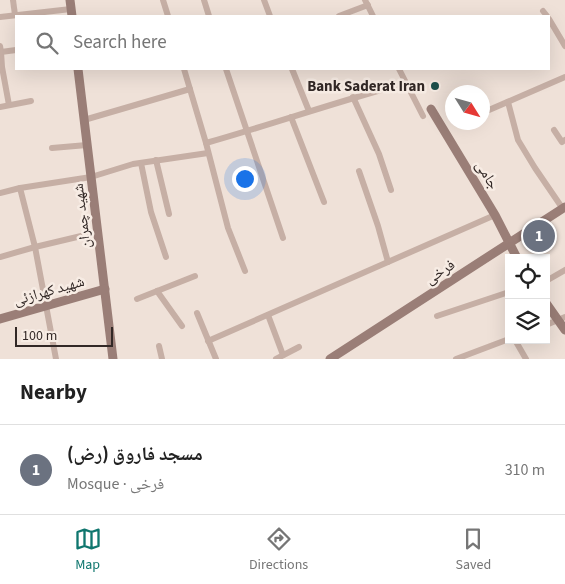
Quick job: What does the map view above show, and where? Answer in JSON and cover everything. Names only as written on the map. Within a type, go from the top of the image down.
[{"type":"street","points":[[13,0],[14,15]]},
{"type":"street","points":[[164,0],[168,15]]},
{"type":"street","points":[[204,0],[209,15]]},
{"type":"street","points":[[264,0],[270,15]]},
{"type":"street","points":[[341,15],[366,3],[372,15]]},
{"type":"street","points":[[0,17],[71,8]]},
{"type":"street","points":[[550,22],[565,46]]},
{"type":"street","points":[[9,105],[1,68],[1,49],[15,50]]},
{"type":"street","name":"شهید چمران","points":[[78,70],[114,359]]},
{"type":"street","points":[[184,70],[228,228],[245,271]]},
{"type":"street","points":[[226,70],[283,238]]},
{"type":"street","points":[[292,70],[309,112]]},
{"type":"street","points":[[400,70],[423,116]]},
{"type":"street","points":[[490,110],[565,77]]},
{"type":"street","points":[[206,143],[247,132],[353,97],[406,83]]},
{"type":"street","points":[[84,120],[190,89]]},
{"type":"street","points":[[353,97],[379,154],[391,190]]},
{"type":"street","points":[[0,107],[31,101]]},
{"type":"street","points":[[508,102],[518,140],[564,208]]},
{"type":"street","name":"جامی","points":[[431,109],[495,215],[516,254]]},
{"type":"street","points":[[291,117],[324,202]]},
{"type":"street","points":[[554,130],[562,142],[565,140]]},
{"type":"street","points":[[52,148],[87,144]]},
{"type":"street","points":[[0,193],[91,177],[133,164],[208,153]]},
{"type":"street","points":[[156,160],[169,214]]},
{"type":"street","points":[[141,163],[151,212],[166,257]]},
{"type":"street","points":[[359,172],[378,226],[388,262]]},
{"type":"street","points":[[20,188],[35,247],[56,359]]},
{"type":"street","name":"فرخی","points":[[330,359],[564,208]]},
{"type":"street","points":[[208,341],[495,215]]},
{"type":"street","points":[[0,257],[98,232]]},
{"type":"street","points":[[550,279],[565,270]]},
{"type":"street","points":[[137,299],[195,276]]},
{"type":"street","name":"شهید کهرازئی","points":[[0,319],[105,289]]},
{"type":"street","points":[[157,291],[182,326]]},
{"type":"street","points":[[437,316],[505,293]]},
{"type":"street","points":[[550,307],[562,318],[565,330]]},
{"type":"street","points":[[197,313],[216,359]]},
{"type":"street","points":[[268,314],[283,355]]},
{"type":"street","points":[[550,323],[562,318]]},
{"type":"street","points":[[456,359],[473,356],[505,341]]},
{"type":"street","points":[[517,344],[526,359]]},
{"type":"street","points":[[159,346],[162,359]]},
{"type":"street","points":[[276,359],[299,347]]},
{"type":"place","name":"Bank Saderat Iran","points":[[435,86]]},
{"type":"place","name":"مسجد فاروق (رض)","points":[[539,236]]}]
